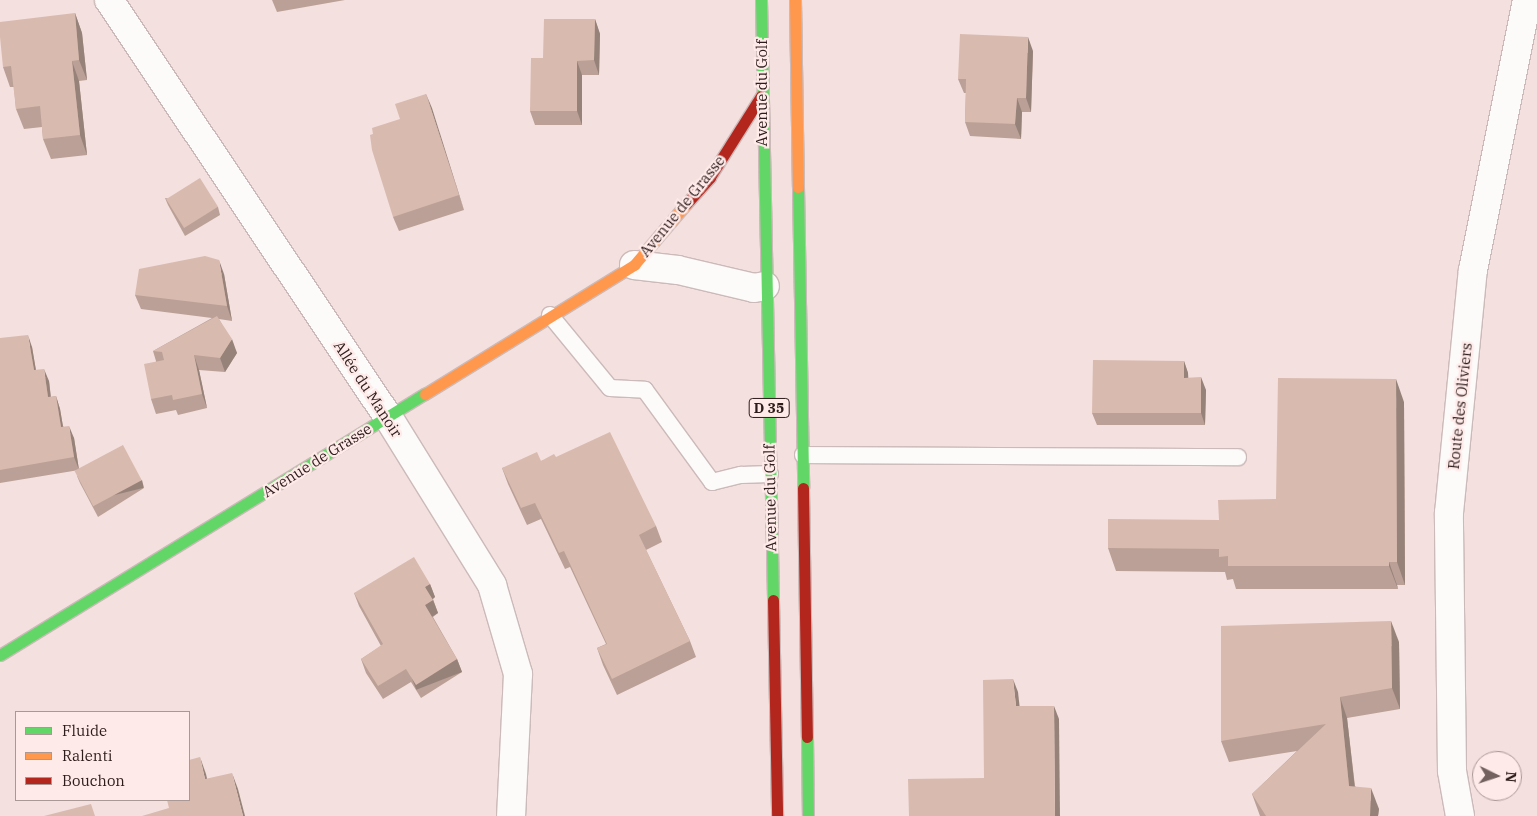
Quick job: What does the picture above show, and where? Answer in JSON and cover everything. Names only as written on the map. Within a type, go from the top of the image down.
[{"type":"main road","name":"Avenue du Golf","points":[[762,0],[761,96],[777,816]]},
{"type":"main road","name":"D 35","points":[[796,0],[808,816]]},
{"type":"main road","name":"Avenue de Grasse","points":[[0,655],[634,265],[710,176],[761,96]]},
{"type":"main road","points":[[786,235],[798,203]]},
{"type":"main road","points":[[765,286],[778,257]]},
{"type":"street","name":"Allée du Manoir","points":[[110,0],[388,417],[492,584],[518,674],[511,816]]},
{"type":"street","name":"Route des Oliviers","points":[[1460,816],[1452,771],[1449,514],[1473,270],[1527,0]]},
{"type":"street","name":"Avenue de Grasse","points":[[634,265],[678,270],[754,288],[765,286]]},
{"type":"lane","points":[[550,316],[610,388],[645,390],[712,482],[741,475],[770,474]]},
{"type":"lane","points":[[803,455],[1238,456]]},
{"type":"building","points":[[75,13],[79,60],[72,61],[80,135],[43,139],[40,106],[16,109],[11,66],[3,67],[0,22]]},
{"type":"building","points":[[544,19],[595,19],[594,60],[577,61],[577,111],[530,111],[531,58],[543,58]]},
{"type":"building","points":[[960,34],[1028,37],[1026,98],[1017,98],[1015,124],[965,122],[966,79],[958,79]]},
{"type":"building","points":[[426,94],[459,195],[393,217],[372,150],[370,135],[373,134],[372,128],[400,119],[395,104]]},
{"type":"building","points":[[200,178],[218,207],[184,228],[166,199]]},
{"type":"building","points":[[205,256],[219,260],[227,306],[135,295],[139,269]]},
{"type":"building","points":[[217,316],[232,339],[220,358],[194,355],[202,394],[173,400],[172,395],[151,399],[144,364],[164,360],[162,352],[153,351]]},
{"type":"building","points":[[28,335],[34,370],[44,369],[48,397],[56,396],[61,427],[69,426],[74,457],[0,470],[0,338]]},
{"type":"building","points":[[1093,360],[1184,361],[1184,378],[1201,377],[1201,413],[1092,413]]},
{"type":"building","points":[[1278,378],[1396,379],[1397,562],[1389,562],[1389,566],[1228,566],[1228,556],[1219,557],[1219,549],[1108,548],[1108,519],[1219,520],[1218,500],[1276,499]]},
{"type":"building","points":[[610,432],[656,526],[639,535],[690,641],[612,679],[597,648],[607,644],[564,551],[559,553],[535,503],[521,508],[502,468],[537,452],[541,461],[554,454],[556,457]]},
{"type":"building","points":[[123,445],[142,480],[93,506],[74,471]]},
{"type":"building","points":[[414,557],[430,584],[425,587],[433,600],[425,605],[457,659],[416,685],[406,669],[378,686],[361,659],[383,644],[354,593]]},
{"type":"building","points":[[1391,621],[1392,688],[1340,697],[1349,786],[1371,788],[1370,816],[1266,816],[1252,794],[1326,724],[1221,741],[1221,626]]},
{"type":"building","points":[[1013,679],[1016,706],[1054,706],[1055,816],[909,816],[908,779],[984,778],[983,680]]},
{"type":"building","points":[[200,757],[205,779],[232,773],[243,816],[142,816],[169,808],[167,801],[190,801],[190,760]]},
{"type":"building","points":[[91,804],[95,816],[44,816]]},
{"type":"traffic: fast","points":[[761,0],[773,600]]},
{"type":"traffic: fast","points":[[798,187],[803,488]]},
{"type":"traffic: fast","points":[[0,655],[425,394]]},
{"type":"traffic: fast","points":[[807,737],[808,816]]},
{"type":"traffic: slow","points":[[795,0],[798,187]]},
{"type":"traffic: slow","points":[[425,394],[634,265],[686,204]]},
{"type":"traffic: jam","points":[[686,204],[710,177],[761,96]]},
{"type":"traffic: jam","points":[[803,488],[807,737]]},
{"type":"traffic: jam","points":[[773,600],[777,816]]}]
